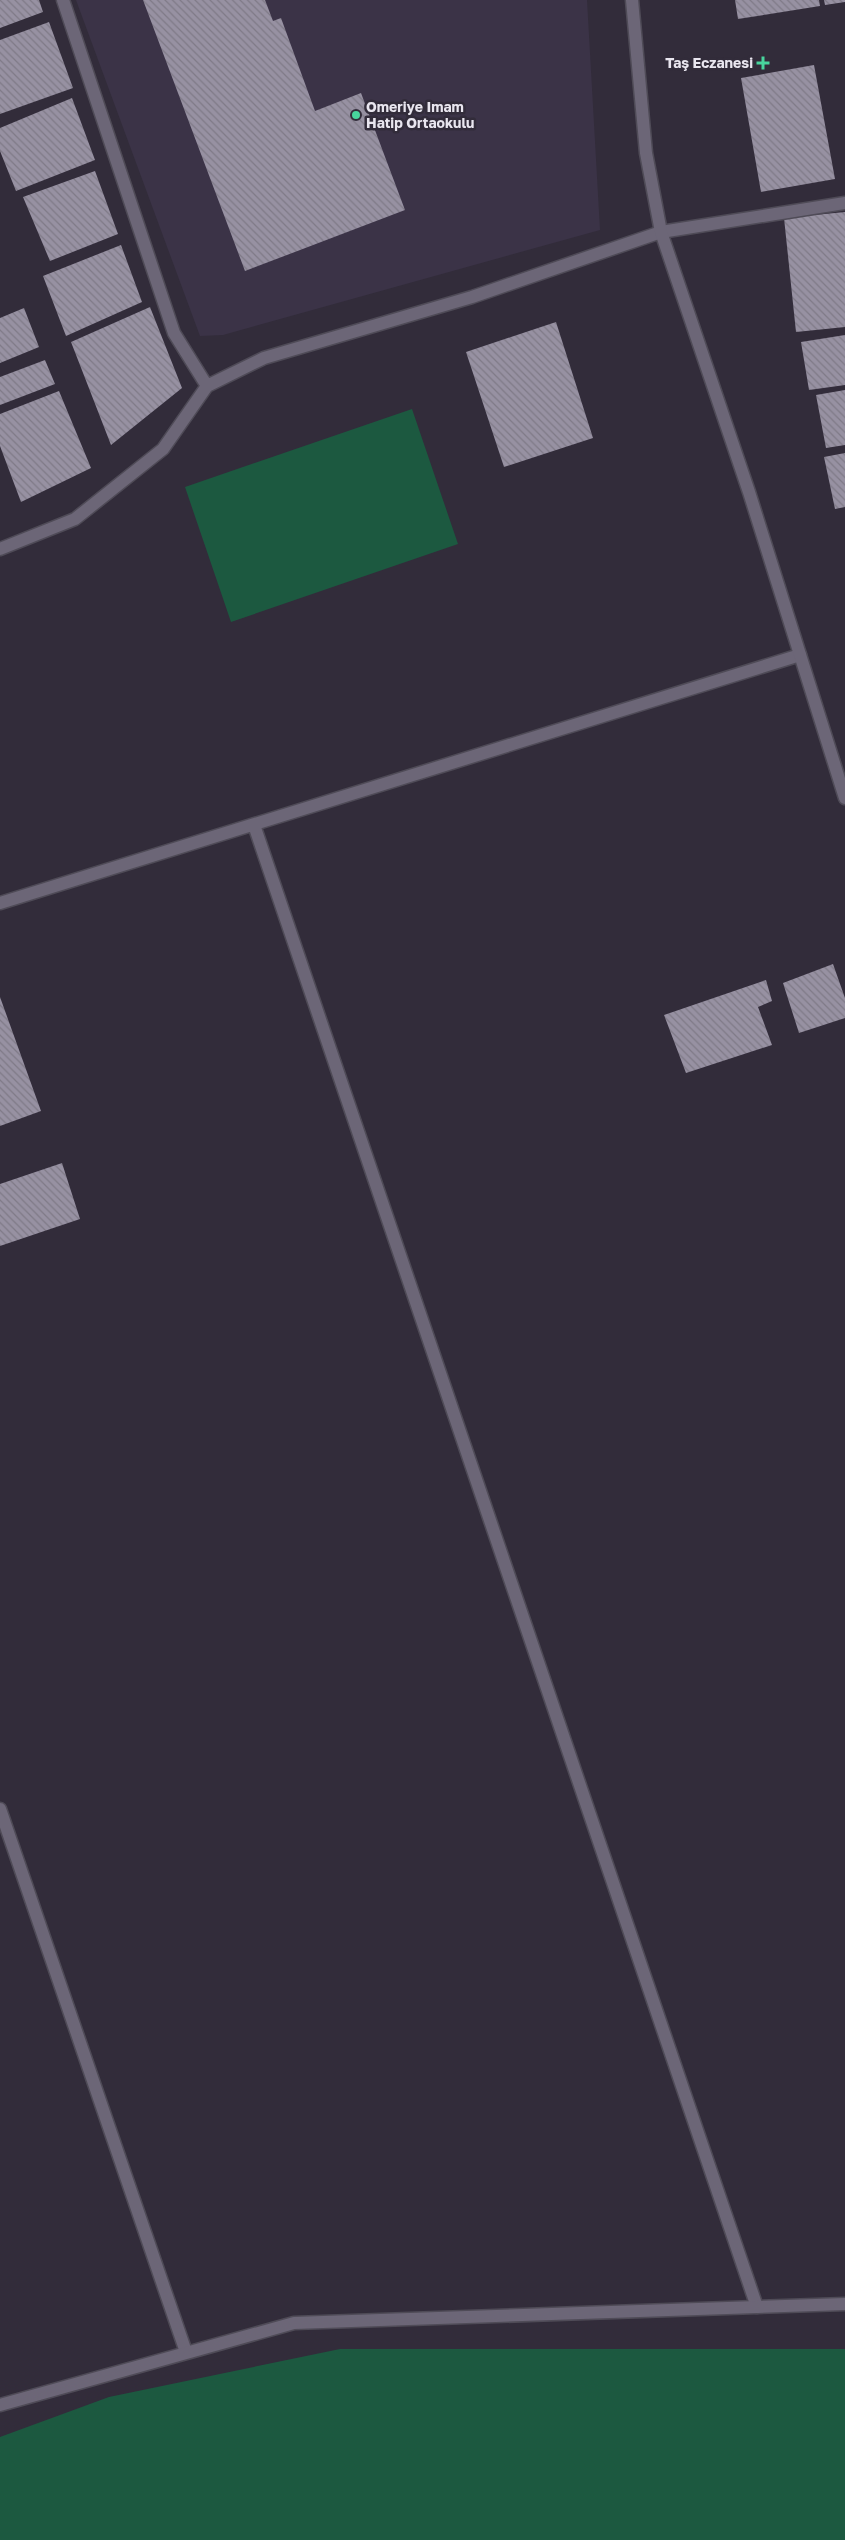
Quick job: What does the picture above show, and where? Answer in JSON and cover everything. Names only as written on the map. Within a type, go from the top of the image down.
[{"type":"street","points":[[63,0],[174,333],[207,386]]},
{"type":"street","points":[[632,0],[646,153],[661,232],[749,492],[845,798]]},
{"type":"street","points":[[0,549],[75,519],[163,449],[207,386],[264,358],[472,297],[661,232],[845,203]]},
{"type":"street","points":[[0,904],[800,655]]},
{"type":"street","points":[[254,825],[757,2307]]},
{"type":"street","points":[[0,1809],[186,2352]]},
{"type":"street","points":[[0,2404],[294,2323],[845,2304]]},
{"type":"shaded area","name":"Omeriye Imam Hatip Ortaokulu","points":[[76,0],[587,0],[600,230],[223,335],[200,336]]},
{"type":"green space","points":[[412,409],[458,544],[231,622],[185,487]]},
{"type":"green space","points":[[340,2349],[845,2349],[845,2540],[0,2540],[0,2437],[109,2397]]},
{"type":"building","points":[[0,0],[39,0],[43,12],[0,28]]},
{"type":"building","points":[[143,0],[265,0],[273,21],[281,18],[315,111],[361,93],[405,210],[245,271]]},
{"type":"building","points":[[735,0],[819,0],[820,6],[738,19]]},
{"type":"building","points":[[824,0],[845,0],[845,2],[825,5]]},
{"type":"building","points":[[49,22],[73,88],[0,114],[0,40]]},
{"type":"building","points":[[814,65],[835,179],[761,192],[741,78]]},
{"type":"building","points":[[72,98],[95,160],[16,191],[0,151],[0,128]]},
{"type":"building","points":[[95,171],[118,234],[50,261],[23,197]]},
{"type":"building","points":[[845,212],[845,327],[796,332],[784,218]]},
{"type":"building","points":[[121,245],[142,302],[66,336],[43,276]]},
{"type":"building","points":[[150,307],[182,388],[111,445],[71,342]]},
{"type":"building","points":[[24,308],[39,347],[0,363],[0,318]]},
{"type":"building","points":[[556,322],[593,438],[504,467],[466,352]]},
{"type":"building","points":[[845,335],[845,385],[809,390],[801,342]]},
{"type":"building","points":[[45,360],[55,384],[0,405],[0,377]]},
{"type":"building","points":[[845,390],[845,445],[826,448],[816,395]]},
{"type":"building","points":[[59,391],[91,468],[21,502],[0,446],[0,414]]},
{"type":"building","points":[[845,453],[845,507],[835,509],[824,457]]},
{"type":"building","points":[[833,964],[845,998],[845,1018],[799,1033],[783,983]]},
{"type":"building","points":[[766,980],[772,1001],[758,1007],[772,1045],[686,1073],[664,1015]]},
{"type":"building","points":[[0,997],[41,1111],[0,1126]]},
{"type":"building","points":[[62,1163],[80,1219],[0,1246],[0,1184]]},
{"type":"place","name":"Taş Eczanesi","points":[[763,63]]},
{"type":"place","name":"Omeriye Imam Hatip Ortaokulu","points":[[356,115]]}]
